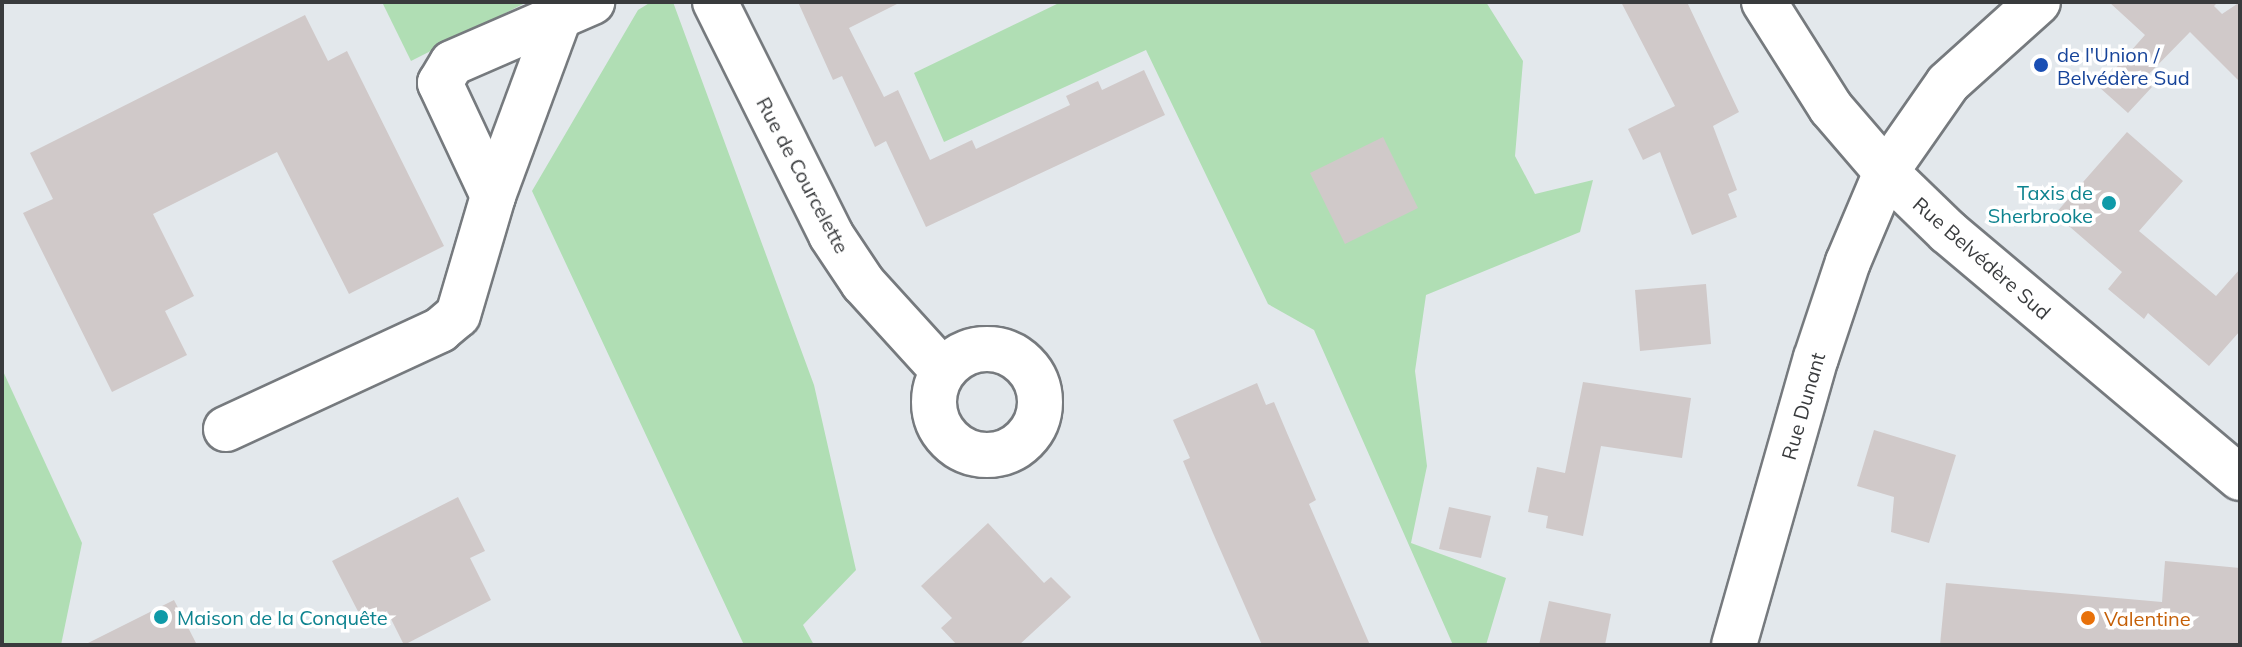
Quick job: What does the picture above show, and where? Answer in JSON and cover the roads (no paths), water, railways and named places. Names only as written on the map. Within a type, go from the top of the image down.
[{"type":"street","name":"Rue de Courcelette","points":[[715,2],[831,235],[863,283],[943,371]]},
{"type":"street","name":"Rue Belvédère Sud","points":[[1764,2],[1831,108],[1886,172],[1948,232],[2240,478]]},
{"type":"street","name":"Rue Dunant","points":[[1734,645],[1816,358],[1848,262],[1886,172],[1948,83],[2038,2]]},
{"type":"street","points":[[493,196],[440,83],[452,63],[576,8]]},
{"type":"street","points":[[226,429],[440,330],[458,315],[493,196],[576,8]]},
{"type":"place","name":"de l'Union / Belvédère Sud","points":[[2041,65]]},
{"type":"place","name":"Taxis de Sherbrooke","points":[[2109,203]]},
{"type":"place","name":"Maison de la Conquête","points":[[161,617]]},
{"type":"place","name":"Valentine","points":[[2088,618]]}]
